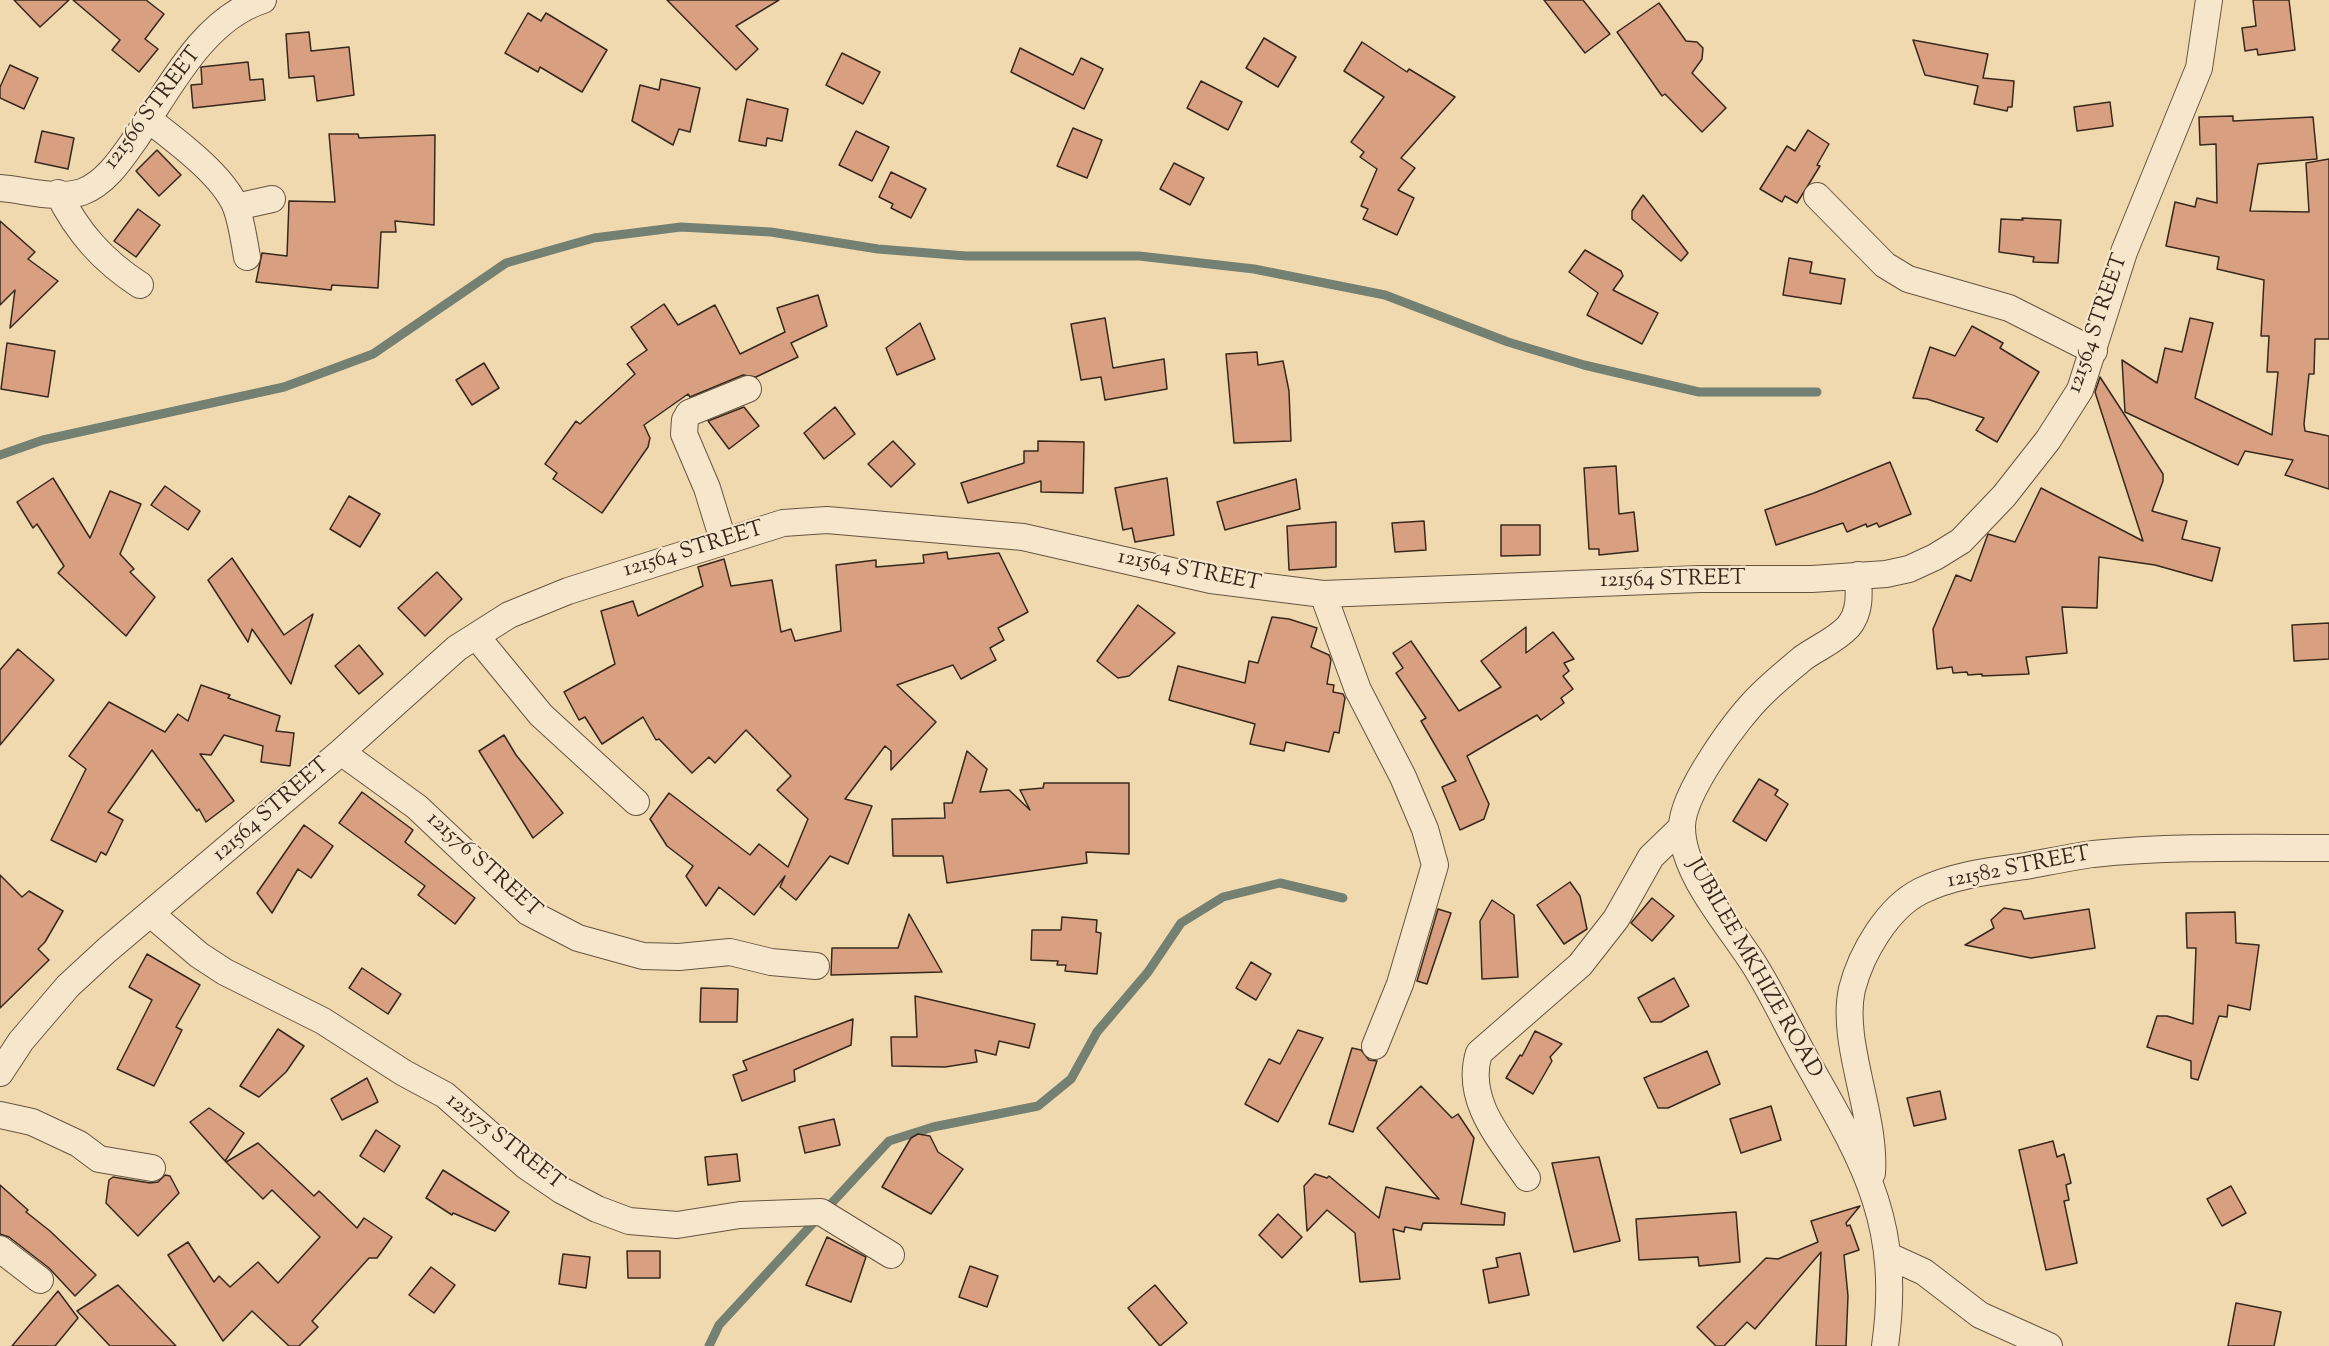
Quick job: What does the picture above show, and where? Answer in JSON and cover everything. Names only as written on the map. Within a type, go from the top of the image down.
[{"type":"street","name":"121566 STREET","points":[[0,188],[72,194],[93,186],[118,164],[199,48],[222,22],[263,0]]},
{"type":"street","name":"121564 STREET","points":[[0,1073],[21,1041],[68,986],[341,752],[457,648],[509,615],[568,591],[723,540],[783,524],[827,520],[1023,537],[1211,580],[1323,594],[1364,594],[1558,583],[1812,579],[1886,574],[1909,569],[1935,557],[1961,540],[2004,496],[2049,440],[2080,390],[2124,252],[2199,68],[2209,0]]},
{"type":"street","points":[[148,119],[207,167],[236,207],[247,257]]},
{"type":"street","points":[[58,193],[73,222],[94,248],[107,262],[140,285]]},
{"type":"street","points":[[1817,196],[1886,265],[1908,279],[2009,308],[2094,351]]},
{"type":"street","points":[[236,207],[272,199]]},
{"type":"street","points":[[723,540],[706,488],[684,434],[686,420],[689,413],[748,388]]},
{"type":"street","name":"JUBILEE MKHIZE ROAD","points":[[1858,575],[1859,602],[1856,613],[1847,627],[1804,658],[1761,694],[1696,783],[1684,808],[1682,827],[1684,848],[1690,864],[1772,995],[1850,1136],[1871,1182],[1889,1256],[1890,1316],[1885,1346]]},
{"type":"street","points":[[1323,594],[1358,690],[1403,777],[1425,829],[1435,865],[1400,984],[1375,1046]]},
{"type":"street","points":[[476,636],[541,715],[636,802]]},
{"type":"street","name":"121576 STREET","points":[[341,752],[417,807],[528,912],[578,938],[643,956],[679,957],[730,952],[771,962],[816,966]]},
{"type":"street","points":[[1527,1178],[1482,1106],[1475,1089],[1479,1053],[1585,958],[1616,919],[1651,857],[1682,827]]},
{"type":"street","name":"121582 STREET","points":[[1871,1182],[1870,1132],[1853,1046],[1851,999],[1862,960],[1900,906],[1920,891],[1968,875],[2091,854],[2154,849],[2329,848]]},
{"type":"street","name":"121575 STREET","points":[[151,914],[198,955],[225,972],[324,1021],[404,1073],[445,1095],[526,1166],[561,1190],[597,1209],[629,1221],[677,1225],[740,1215],[821,1212],[891,1255]]},
{"type":"street","points":[[0,1115],[32,1122],[79,1144],[99,1159],[152,1168]]},
{"type":"street","points":[[0,1249],[40,1280]]},
{"type":"street","points":[[1889,1256],[1924,1272],[1980,1315],[2049,1346]]},
{"type":"building","points":[[14,0],[69,0],[40,27]]},
{"type":"building","points":[[73,0],[146,0],[164,14],[145,39],[158,49],[139,72],[112,50],[120,40]]},
{"type":"building","points":[[667,0],[779,0],[736,26],[758,49],[736,70]]},
{"type":"building","points":[[1544,0],[1583,0],[1610,34],[1585,53]]},
{"type":"building","points":[[2253,0],[2289,0],[2295,50],[2258,55],[2257,49],[2245,51],[2242,28],[2256,26]]},
{"type":"building","points":[[1659,3],[1686,41],[1697,42],[1703,48],[1702,59],[1692,73],[1726,108],[1702,132],[1665,94],[1662,96],[1617,32]]},
{"type":"building","points":[[528,13],[541,21],[546,13],[607,50],[582,92],[540,67],[538,72],[505,53]]},
{"type":"building","points":[[309,32],[311,51],[349,47],[354,95],[317,101],[314,76],[289,78],[286,34]]},
{"type":"building","points":[[1264,38],[1296,57],[1278,87],[1246,68]]},
{"type":"building","points":[[1913,40],[1988,54],[1983,78],[2014,81],[2012,107],[2008,107],[2007,111],[1974,104],[1978,86],[1925,75]]},
{"type":"building","points":[[1362,42],[1407,72],[1409,69],[1455,97],[1401,158],[1415,168],[1398,190],[1414,198],[1397,235],[1363,219],[1368,209],[1361,206],[1377,169],[1360,157],[1364,152],[1351,142],[1384,97],[1344,71]]},
{"type":"building","points":[[1020,48],[1073,75],[1081,58],[1103,69],[1084,109],[1011,72]]},
{"type":"building","points":[[842,53],[880,72],[863,104],[826,85]]},
{"type":"building","points":[[248,62],[250,80],[263,79],[265,100],[193,108],[191,85],[202,84],[201,67]]},
{"type":"building","points":[[10,65],[38,78],[24,109],[0,98],[0,87]]},
{"type":"building","points":[[661,79],[700,88],[690,132],[679,129],[673,145],[632,121],[640,85],[659,90]]},
{"type":"building","points":[[1201,81],[1242,102],[1228,130],[1187,108]]},
{"type":"building","points":[[747,99],[788,109],[782,141],[767,138],[766,146],[739,141]]},
{"type":"building","points":[[2110,102],[2113,126],[2077,131],[2074,107]]},
{"type":"building","points":[[2233,116],[2233,121],[2313,117],[2317,159],[2258,164],[2250,211],[2309,212],[2306,163],[2329,159],[2329,339],[2315,339],[2314,374],[2309,374],[2304,424],[2305,431],[2329,436],[2329,489],[2285,475],[2293,460],[2245,451],[2238,465],[2125,412],[2122,360],[2157,383],[2165,348],[2182,352],[2190,318],[2213,323],[2195,398],[2272,435],[2278,372],[2267,372],[2269,336],[2261,336],[2264,280],[2217,269],[2219,257],[2166,246],[2175,202],[2195,207],[2197,198],[2217,203],[2216,144],[2200,145],[2199,117]]},
{"type":"building","points":[[1073,128],[1102,140],[1087,178],[1057,166]]},
{"type":"building","points":[[1808,130],[1829,144],[1817,165],[1820,166],[1797,203],[1785,196],[1782,202],[1760,189],[1787,146],[1795,151]]},
{"type":"building","points":[[42,131],[74,138],[68,169],[35,162]]},
{"type":"building","points":[[856,131],[889,147],[872,181],[839,165]]},
{"type":"building","points":[[329,134],[358,134],[359,138],[435,135],[434,225],[395,221],[396,232],[381,232],[378,288],[332,285],[331,290],[256,282],[262,253],[287,256],[289,201],[335,202]]},
{"type":"building","points":[[157,150],[181,175],[159,196],[136,171]]},
{"type":"building","points":[[1174,163],[1204,178],[1190,205],[1160,189]]},
{"type":"building","points":[[891,172],[926,189],[911,218],[891,208],[893,204],[879,197]]},
{"type":"building","points":[[1643,195],[1688,253],[1681,261],[1632,219],[1632,211]]},
{"type":"building","points":[[138,209],[160,225],[136,257],[114,241]]},
{"type":"building","points":[[2022,218],[2061,220],[2058,263],[2033,262],[2034,257],[1999,252],[2001,219],[2023,220]]},
{"type":"building","points":[[0,221],[35,252],[28,259],[58,281],[10,328],[15,290],[0,305]]},
{"type":"building","points":[[1585,250],[1621,271],[1623,276],[1613,290],[1658,313],[1642,344],[1587,315],[1598,293],[1569,272]]},
{"type":"building","points":[[1789,258],[1812,262],[1810,273],[1845,279],[1841,304],[1783,295]]},
{"type":"building","points":[[818,295],[827,326],[791,343],[798,357],[756,377],[743,375],[690,397],[688,394],[644,425],[650,438],[648,447],[602,513],[553,479],[557,473],[545,464],[576,421],[580,424],[635,374],[627,364],[647,350],[631,327],[664,304],[678,325],[715,305],[740,354],[785,332],[777,308]]},
{"type":"building","points":[[1105,318],[1113,368],[1164,359],[1167,389],[1105,400],[1101,377],[1081,380],[1071,324]]},
{"type":"building","points":[[920,323],[935,359],[897,375],[886,348]]},
{"type":"building","points":[[1972,326],[2003,343],[2000,348],[2039,372],[1997,442],[1976,430],[1984,418],[1927,399],[1913,398],[1930,347],[1955,356]]},
{"type":"building","points":[[7,343],[55,351],[48,397],[1,389]]},
{"type":"building","points":[[1257,352],[1258,365],[1283,361],[1289,391],[1291,441],[1234,443],[1226,354]]},
{"type":"building","points":[[484,363],[499,388],[472,405],[456,380]]},
{"type":"building","points":[[2100,377],[2163,474],[2163,481],[2152,511],[2187,521],[2182,539],[2220,548],[2212,581],[2155,565],[2099,557],[2097,608],[2062,607],[2067,653],[2026,657],[2029,674],[1982,676],[1982,674],[1968,675],[1967,672],[1953,673],[1952,667],[1937,669],[1933,629],[1956,575],[1971,581],[1988,534],[2015,542],[2041,488],[2143,541],[2095,392]]},
{"type":"building","points":[[744,407],[759,426],[729,449],[708,421]]},
{"type":"building","points":[[835,407],[855,434],[824,459],[804,433]]},
{"type":"building","points":[[893,441],[915,464],[891,487],[868,464]]},
{"type":"building","points":[[1038,441],[1084,442],[1083,493],[1041,492],[1041,481],[968,503],[961,483],[1024,463],[1024,451],[1038,451]]},
{"type":"building","points":[[1890,462],[1911,514],[1879,527],[1877,523],[1867,527],[1866,524],[1847,532],[1843,523],[1776,545],[1765,510]]},
{"type":"building","points":[[1616,466],[1619,514],[1634,512],[1638,551],[1599,555],[1599,549],[1589,549],[1584,468]]},
{"type":"building","points":[[53,478],[90,538],[110,491],[141,504],[120,554],[134,569],[130,572],[155,597],[126,636],[58,573],[64,566],[37,524],[33,528],[17,502]]},
{"type":"building","points":[[1167,478],[1174,535],[1135,542],[1132,528],[1123,530],[1115,488]]},
{"type":"building","points":[[1296,479],[1300,509],[1225,530],[1217,502]]},
{"type":"building","points":[[165,486],[200,511],[188,530],[151,505]]},
{"type":"building","points":[[349,496],[380,514],[360,547],[330,529]]},
{"type":"building","points":[[1424,521],[1426,550],[1395,552],[1392,523]]},
{"type":"building","points":[[1336,522],[1336,567],[1289,570],[1287,526]]},
{"type":"building","points":[[1501,525],[1540,525],[1540,555],[1501,556]]},
{"type":"building","points":[[947,552],[948,559],[999,553],[1028,612],[998,628],[1004,640],[990,648],[996,660],[961,679],[953,665],[897,685],[936,722],[891,770],[891,751],[885,746],[845,799],[872,806],[848,864],[830,856],[796,900],[780,887],[785,876],[754,915],[719,887],[706,906],[686,876],[693,866],[667,846],[650,819],[669,793],[750,855],[759,844],[788,867],[808,819],[777,790],[791,776],[746,730],[715,763],[709,757],[692,773],[659,739],[656,740],[643,717],[602,744],[585,717],[579,720],[564,692],[615,664],[601,611],[633,601],[638,616],[703,586],[698,567],[724,559],[731,586],[772,580],[781,632],[791,629],[795,641],[841,631],[836,565],[876,560],[876,567],[924,563],[923,555]]},
{"type":"building","points":[[232,558],[284,635],[313,614],[291,684],[252,629],[248,642],[208,580]]},
{"type":"building","points":[[437,572],[462,599],[425,636],[398,608]]},
{"type":"building","points":[[1138,605],[1175,633],[1129,676],[1118,678],[1097,661]]},
{"type":"building","points":[[1272,617],[1289,619],[1317,628],[1311,647],[1329,655],[1331,660],[1327,684],[1334,685],[1333,692],[1343,694],[1345,698],[1339,733],[1334,732],[1329,752],[1286,742],[1284,751],[1250,744],[1255,724],[1169,700],[1178,666],[1245,683],[1249,661],[1258,663]]},
{"type":"building","points":[[2329,623],[2329,659],[2294,661],[2292,625]]},
{"type":"building","points":[[1526,627],[1526,653],[1553,632],[1574,659],[1564,663],[1569,671],[1563,676],[1573,689],[1561,698],[1564,703],[1541,720],[1537,715],[1467,756],[1489,804],[1484,819],[1460,830],[1442,787],[1456,781],[1421,721],[1426,718],[1396,673],[1403,668],[1393,653],[1411,641],[1459,711],[1501,687],[1481,661]]},
{"type":"building","points":[[359,645],[383,674],[359,694],[335,666]]},
{"type":"building","points":[[18,649],[54,680],[0,745],[0,670]]},
{"type":"building","points":[[201,685],[230,695],[228,698],[280,716],[276,731],[294,733],[290,766],[261,762],[263,746],[224,735],[211,755],[200,754],[234,801],[206,822],[199,809],[197,811],[152,750],[108,812],[123,820],[106,855],[101,852],[96,862],[51,840],[86,769],[69,756],[109,702],[165,732],[178,714],[188,721]]},
{"type":"building","points":[[504,735],[516,755],[563,813],[533,838],[479,751]]},
{"type":"building","points":[[967,751],[987,769],[980,792],[1009,790],[1030,810],[1020,790],[1043,788],[1044,783],[1129,783],[1129,854],[1086,852],[1087,863],[947,883],[943,856],[893,856],[892,819],[945,818],[944,803],[952,803]]},
{"type":"building","points":[[1759,779],[1778,790],[1775,795],[1788,804],[1766,841],[1733,821]]},
{"type":"building","points":[[362,792],[413,830],[405,842],[475,898],[455,924],[418,895],[425,886],[339,823]]},
{"type":"building","points":[[304,825],[333,846],[311,878],[298,869],[272,913],[257,893]]},
{"type":"building","points":[[0,875],[22,897],[29,891],[63,911],[45,942],[38,949],[49,960],[0,1008]]},
{"type":"building","points":[[1570,882],[1580,896],[1587,929],[1564,944],[1537,905]]},
{"type":"building","points":[[1652,898],[1674,916],[1652,941],[1631,923]]},
{"type":"building","points":[[1492,900],[1514,915],[1518,977],[1482,979],[1480,921]]},
{"type":"building","points":[[2004,908],[2021,911],[2024,919],[2089,909],[2095,948],[2031,958],[1965,945],[1994,928],[1991,920]]},
{"type":"building","points":[[1438,909],[1451,913],[1427,984],[1417,981]]},
{"type":"building","points":[[2235,912],[2236,943],[2259,945],[2250,1010],[2228,1005],[2227,1017],[2219,1016],[2198,1080],[2191,1078],[2191,1061],[2147,1047],[2157,1016],[2167,1016],[2193,1024],[2196,948],[2187,948],[2186,913]]},
{"type":"building","points":[[909,914],[942,972],[831,975],[832,948],[898,948]]},
{"type":"building","points":[[1062,917],[1097,920],[1096,932],[1101,933],[1097,974],[1065,971],[1066,965],[1057,965],[1058,961],[1031,960],[1032,930],[1061,930]]},
{"type":"building","points":[[147,954],[200,985],[176,1027],[182,1030],[154,1086],[117,1069],[152,1000],[129,987]]},
{"type":"building","points":[[1251,962],[1271,974],[1256,1000],[1236,988]]},
{"type":"building","points":[[362,968],[401,994],[388,1014],[349,988]]},
{"type":"building","points":[[1674,978],[1689,1006],[1661,1022],[1651,1022],[1638,998]]},
{"type":"building","points":[[701,988],[738,989],[737,1022],[700,1022]]},
{"type":"building","points":[[915,996],[1035,1024],[1029,1048],[999,1041],[996,1055],[975,1050],[977,1062],[945,1067],[892,1066],[891,1037],[917,1037]]},
{"type":"building","points":[[853,1019],[851,1045],[794,1070],[795,1081],[742,1101],[733,1075],[747,1070],[743,1061]]},
{"type":"building","points":[[278,1029],[304,1046],[286,1072],[259,1097],[240,1086]]},
{"type":"building","points":[[1298,1030],[1323,1038],[1278,1122],[1245,1104],[1269,1059],[1280,1064]]},
{"type":"building","points":[[1535,1031],[1562,1044],[1550,1057],[1552,1061],[1533,1094],[1506,1078],[1520,1055],[1522,1056]]},
{"type":"building","points":[[1352,1048],[1361,1050],[1369,1060],[1377,1061],[1353,1132],[1329,1124]]},
{"type":"building","points":[[1707,1051],[1720,1084],[1668,1108],[1658,1108],[1644,1078]]},
{"type":"building","points":[[367,1078],[378,1102],[342,1120],[331,1099]]},
{"type":"building","points":[[1421,1086],[1452,1118],[1458,1114],[1474,1138],[1461,1204],[1505,1213],[1504,1225],[1423,1223],[1421,1230],[1405,1227],[1404,1232],[1393,1229],[1400,1279],[1360,1282],[1355,1233],[1327,1210],[1307,1231],[1304,1186],[1315,1174],[1327,1178],[1329,1176],[1379,1218],[1386,1187],[1439,1199],[1377,1128]]},
{"type":"building","points":[[1940,1091],[1946,1119],[1914,1126],[1907,1098]]},
{"type":"building","points":[[1771,1106],[1781,1140],[1741,1153],[1730,1119]]},
{"type":"building","points":[[209,1108],[244,1133],[225,1161],[190,1122]]},
{"type":"building","points":[[834,1119],[840,1145],[805,1153],[799,1127]]},
{"type":"building","points":[[376,1130],[400,1146],[384,1172],[360,1156]]},
{"type":"building","points":[[918,1134],[930,1136],[938,1152],[963,1169],[931,1214],[882,1187],[911,1138]]},
{"type":"building","points":[[2053,1141],[2057,1157],[2064,1154],[2071,1183],[2066,1185],[2069,1200],[2064,1201],[2077,1263],[2046,1270],[2019,1150]]},
{"type":"building","points":[[258,1143],[314,1196],[319,1191],[357,1228],[364,1218],[392,1237],[377,1258],[369,1258],[312,1321],[318,1327],[299,1346],[289,1346],[252,1311],[223,1341],[168,1255],[188,1242],[214,1282],[219,1276],[230,1287],[258,1262],[278,1283],[320,1237],[272,1190],[263,1199],[226,1162]]},
{"type":"building","points":[[737,1154],[740,1181],[708,1185],[705,1157]]},
{"type":"building","points":[[1599,1157],[1620,1241],[1574,1252],[1552,1163]]},
{"type":"building","points":[[443,1170],[509,1212],[495,1231],[453,1213],[452,1215],[426,1198]]},
{"type":"building","points":[[165,1175],[170,1176],[179,1193],[138,1236],[106,1203],[109,1180],[113,1177],[150,1183],[158,1182]]},
{"type":"building","points":[[0,1185],[28,1210],[26,1212],[50,1231],[96,1275],[75,1296],[49,1268],[9,1237],[0,1234]]},
{"type":"building","points":[[2231,1186],[2246,1213],[2222,1226],[2207,1199]]},
{"type":"building","points":[[1860,1206],[1846,1223],[1847,1226],[1850,1225],[1859,1250],[1844,1255],[1848,1296],[1846,1346],[1816,1346],[1821,1252],[1755,1329],[1747,1322],[1724,1346],[1716,1346],[1697,1327],[1766,1258],[1778,1259],[1818,1242],[1811,1221]]},
{"type":"building","points":[[1736,1212],[1740,1262],[1699,1266],[1698,1257],[1639,1260],[1636,1219]]},
{"type":"building","points":[[1278,1214],[1302,1237],[1282,1258],[1259,1235]]},
{"type":"building","points":[[827,1237],[866,1257],[851,1302],[806,1285]]},
{"type":"building","points":[[627,1251],[660,1251],[660,1278],[628,1278]]},
{"type":"building","points":[[1520,1253],[1529,1295],[1489,1303],[1483,1270],[1498,1267],[1496,1258]]},
{"type":"building","points":[[563,1254],[590,1257],[586,1288],[559,1284]]},
{"type":"building","points":[[970,1266],[998,1276],[987,1307],[959,1297]]},
{"type":"building","points":[[431,1267],[455,1285],[434,1313],[409,1295]]},
{"type":"building","points":[[118,1285],[176,1346],[110,1346],[77,1311]]},
{"type":"building","points":[[1155,1285],[1187,1323],[1160,1346],[1128,1308]]},
{"type":"building","points":[[58,1291],[78,1318],[55,1346],[12,1346]]},
{"type":"building","points":[[2236,1303],[2281,1312],[2274,1346],[2228,1346]]},
{"type":"waterway","points":[[0,455],[43,440],[284,387],[373,354],[506,263],[594,238],[681,227],[771,232],[878,249],[966,256],[1139,256],[1254,269],[1385,295],[1508,342],[1584,365],[1699,392],[1817,392]]},
{"type":"waterway","points":[[709,1346],[719,1325],[889,1141],[933,1127],[1038,1106],[1071,1079],[1097,1032],[1148,972],[1181,923],[1223,897],[1280,883],[1343,898]]}]
